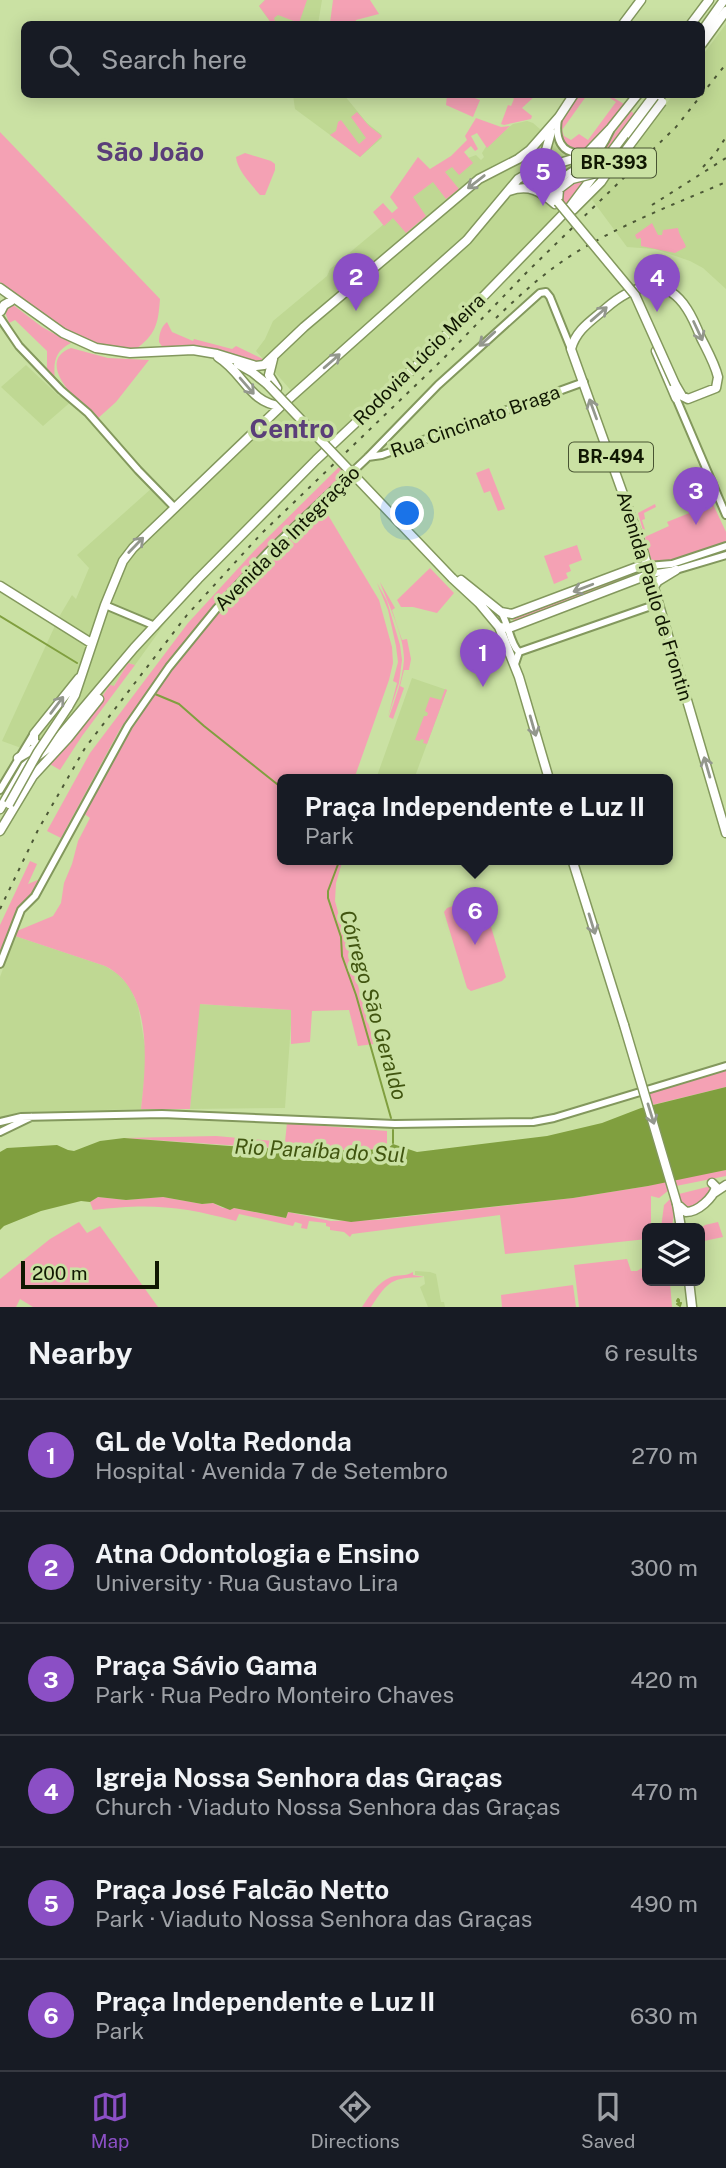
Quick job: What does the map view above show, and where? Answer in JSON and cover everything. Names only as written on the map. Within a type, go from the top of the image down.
[{"type":"main road","points":[[625,21],[641,0]]},
{"type":"main road","points":[[693,21],[709,0]]},
{"type":"main road","points":[[705,27],[724,0]]},
{"type":"main road","points":[[705,40],[726,11]]},
{"type":"main road","points":[[571,98],[548,138],[543,160],[547,190],[620,280],[639,309],[678,395],[688,399],[716,388],[719,377],[685,305],[677,297],[653,286],[637,288],[619,296],[581,330],[571,349]]},
{"type":"main road","points":[[0,821],[38,752],[68,707],[104,605],[126,556],[281,406],[467,240],[518,179],[580,157],[592,149],[635,98]]},
{"type":"main road","name":"Rodovia Lúcio Meira","points":[[0,809],[25,766],[49,749],[134,648],[250,525],[414,368],[557,221],[583,192],[651,98]]},
{"type":"main road","points":[[556,203],[559,189],[572,180],[600,172],[617,162],[663,98]]},
{"type":"main road","name":"Rodovia Lúcio Meira","points":[[557,221],[572,211],[599,185],[663,98]]},
{"type":"main road","points":[[620,117],[633,108],[637,110],[638,117]]},
{"type":"main road","points":[[1,292],[63,333],[96,348],[136,353],[192,350],[258,366],[266,363],[298,332],[476,182],[518,159],[559,117]]},
{"type":"main road","points":[[498,169],[506,170],[511,176],[506,192]]},
{"type":"main road","points":[[506,192],[521,188],[532,189],[556,203],[635,295],[673,385]]},
{"type":"main road","points":[[1,292],[52,332],[77,345],[131,356],[194,353],[218,357],[269,382],[480,603],[499,627],[515,653],[516,670],[547,774]]},
{"type":"main road","points":[[1,314],[4,305],[11,301]]},
{"type":"main road","name":"Avenida Paulo de Frontin","points":[[571,349],[624,492],[726,833]]},
{"type":"main road","points":[[269,382],[270,368],[276,354]]},
{"type":"main road","points":[[218,357],[229,365],[261,400],[267,404],[281,406]]},
{"type":"main road","points":[[229,357],[253,369],[277,388],[453,576],[501,612],[516,614],[637,567],[648,570]]},
{"type":"main road","points":[[499,627],[509,628],[648,570]]},
{"type":"main road","points":[[653,588],[677,570]]},
{"type":"main road","points":[[0,586],[91,643]]},
{"type":"main road","name":"Rodovia Lúcio Meira","points":[[0,831],[34,774],[88,713],[134,648]]},
{"type":"main road","points":[[40,745],[34,743],[34,734],[81,676]]},
{"type":"main road","points":[[18,758],[70,724]]},
{"type":"main road","points":[[574,865],[624,1025],[680,1223]]},
{"type":"main road","points":[[712,1183],[716,1187],[714,1193]]},
{"type":"main road","points":[[678,1208],[693,1211],[726,1185]]},
{"type":"main road","points":[[690,1286],[692,1307]]},
{"type":"street","points":[[559,117],[557,138],[565,149],[576,154],[592,149]]},
{"type":"street","points":[[556,203],[555,192],[559,181],[594,157],[611,128]]},
{"type":"street","name":"Avenida Paulo de Frontin","points":[[538,294],[546,292],[549,295],[571,349]]},
{"type":"street","name":"Avenida da Integração","points":[[0,964],[21,910],[35,895],[104,766],[142,704],[202,626],[245,576],[438,385],[538,294]]},
{"type":"street","points":[[1,314],[16,343],[61,390],[88,413],[175,508]]},
{"type":"street","name":"Rua Cincinato Braga","points":[[366,457],[382,455],[584,382]]},
{"type":"street","points":[[678,395],[726,515]]},
{"type":"street","points":[[376,447],[376,452],[382,455]]},
{"type":"street","points":[[648,570],[726,546]]},
{"type":"street","points":[[648,570],[677,570],[726,555]]},
{"type":"street","points":[[501,612],[509,628],[515,653],[657,604]]},
{"type":"street","points":[[104,605],[155,626]]},
{"type":"street","points":[[0,790],[34,734]]},
{"type":"street","points":[[0,1122],[21,1116],[162,1114],[383,1124],[543,1121],[726,1066]]},
{"type":"street","points":[[0,1132],[33,1116]]},
{"type":"shaded area","points":[[265,0],[322,0],[318,21],[270,21],[259,6]]},
{"type":"shaded area","points":[[265,0],[307,0],[300,21],[278,15],[274,18],[275,21],[270,21],[259,6]]},
{"type":"shaded area","points":[[333,0],[370,0],[379,14],[356,21],[330,21]]},
{"type":"shaded area","points":[[726,24],[726,289],[703,268],[690,261],[655,249],[627,247],[590,197],[558,225],[238,541],[173,612],[135,665],[128,663],[113,687],[110,685],[90,714],[51,759],[2,741],[59,617],[72,595],[76,599],[89,568],[77,555],[152,488],[174,512],[296,396],[256,351],[273,321],[327,276],[330,269],[384,224],[411,197],[452,164],[476,155],[481,160],[487,145],[513,124],[527,121],[533,123],[603,184],[671,98],[705,98],[705,52]]},
{"type":"shaded area","points":[[293,98],[346,98],[382,138],[360,157],[295,109]]},
{"type":"shaded area","points":[[447,98],[480,100],[473,117],[446,105]]},
{"type":"shaded area","points":[[513,98],[533,98],[522,108],[532,116],[531,119],[501,124]]},
{"type":"shaded area","points":[[576,98],[585,98],[562,130],[564,136],[571,140],[579,134],[588,140],[616,102],[610,98],[624,104],[596,140],[582,150],[573,152],[560,140],[560,122]]},
{"type":"shaded area","points":[[631,111],[635,115],[566,208],[558,194],[572,176],[596,158]]},
{"type":"shaded area","points":[[357,112],[382,136],[360,157],[330,135],[336,131],[341,120],[359,144],[366,138],[351,117]]},
{"type":"shaded area","points":[[476,118],[501,127],[510,126],[487,148],[477,133],[471,136],[478,149],[475,151],[471,146],[464,152],[473,163],[459,175],[452,167],[445,172],[459,189],[446,199],[433,182],[413,197],[426,216],[406,233],[393,218],[384,226],[373,212],[383,203],[392,213],[398,208],[390,197],[418,157],[430,169],[451,156],[467,140],[465,136]]},
{"type":"shaded area","points":[[0,132],[160,299],[155,328],[135,350],[94,343],[70,334],[39,314],[0,282]]},
{"type":"shaded area","points":[[245,153],[275,164],[265,195],[260,195],[239,167],[236,157]]},
{"type":"shaded area","points":[[652,223],[658,235],[662,235],[663,230],[678,228],[686,247],[675,253],[641,246],[641,238],[637,239],[635,235]]},
{"type":"shaded area","points":[[12,304],[42,327],[71,343],[61,350],[56,358],[55,380],[47,371],[47,351],[15,320],[9,323],[4,309]]},
{"type":"shaded area","points":[[167,322],[172,332],[193,341],[194,339],[232,349],[236,346],[265,360],[254,362],[221,350],[192,345],[163,348],[159,336]]},
{"type":"shaded area","points":[[71,348],[108,358],[149,360],[116,402],[96,420],[72,395],[58,374],[60,355]]},
{"type":"shaded area","points":[[26,365],[59,396],[63,393],[73,400],[43,426],[1,387]]},
{"type":"shaded area","points":[[340,466],[346,471],[251,564],[192,631],[120,729],[61,838],[47,831],[90,753],[188,623],[254,551]]},
{"type":"shaded area","points":[[489,468],[505,509],[498,511],[490,491],[484,493],[476,473]]},
{"type":"shaded area","points":[[705,487],[726,532],[726,542],[677,559],[652,562],[638,513],[655,504],[656,507],[644,513],[645,519],[642,520],[647,536],[669,526],[667,522],[692,512],[694,515],[712,508]]},
{"type":"shaded area","points":[[322,505],[379,600],[392,647],[393,663],[389,680],[356,774],[277,774],[277,865],[341,865],[335,901],[374,1044],[358,1046],[349,1010],[312,1011],[310,1042],[291,1044],[291,1010],[200,1004],[190,1109],[141,1109],[145,1050],[139,1010],[132,992],[121,977],[105,966],[15,936],[17,931],[53,916],[61,903],[64,883],[78,841],[90,818],[83,813],[127,736],[183,656],[273,553]]},
{"type":"shaded area","points":[[577,545],[582,560],[569,565],[571,571],[566,573],[568,578],[554,584],[544,556]]},
{"type":"shaded area","points":[[430,568],[454,593],[437,613],[401,607],[397,600]]},
{"type":"shaded area","points":[[644,569],[646,572],[512,625],[515,615]]},
{"type":"shaded area","points":[[380,582],[395,608],[392,610],[397,625]]},
{"type":"shaded area","points":[[377,583],[387,601],[402,660],[399,683],[388,717],[397,683],[393,681],[398,662],[388,610]]},
{"type":"shaded area","points":[[400,632],[402,640],[407,639],[411,659],[409,670],[404,670],[400,686],[404,688],[393,719],[389,717],[404,659]]},
{"type":"shaded area","points":[[128,663],[135,665],[60,770],[48,763],[90,714],[110,685],[114,686]]},
{"type":"shaded area","points":[[412,678],[447,690],[416,774],[378,774]]},
{"type":"shaded area","points":[[445,689],[447,690],[427,744],[421,739],[415,740],[424,716],[427,716],[425,711],[430,697],[441,700]]},
{"type":"shaded area","points":[[30,861],[37,864],[28,884],[40,879],[32,894],[17,908],[0,952],[0,925]]},
{"type":"shaded area","points":[[478,898],[483,900],[506,977],[502,981],[471,991],[467,988],[444,912],[447,908]]},
{"type":"shaded area","points":[[15,936],[105,966],[118,974],[130,987],[138,1006],[145,1046],[141,1109],[26,1112],[0,1118],[0,977]]},
{"type":"shaded area","points":[[199,1004],[292,1010],[285,1108],[190,1109]]},
{"type":"shaded area","points":[[726,1070],[726,1087],[652,1105],[648,1092]]},
{"type":"shaded area","points":[[287,1123],[387,1131],[387,1149],[317,1151],[124,1138],[216,1136],[285,1142]]},
{"type":"shaded area","points":[[726,1170],[726,1176],[676,1186],[674,1179]]},
{"type":"shaded area","points":[[667,1181],[669,1190],[659,1198],[651,1196],[651,1223],[642,1223],[642,1240],[505,1254],[500,1215],[352,1234],[350,1237],[344,1232],[330,1230],[326,1223],[309,1221],[307,1229],[301,1228],[302,1224],[295,1222],[293,1226],[239,1214],[236,1221],[165,1207],[93,1210],[90,1202],[98,1197],[126,1200],[163,1197],[202,1204],[213,1203],[223,1208],[286,1218],[288,1212],[331,1221],[376,1220],[573,1198]]},
{"type":"shaded area","points":[[712,1188],[712,1192],[695,1207],[688,1208],[681,1202],[679,1194]]},
{"type":"shaded area","points":[[671,1198],[673,1223],[662,1223],[664,1205]]},
{"type":"shaded area","points":[[79,1222],[87,1233],[100,1226],[158,1307],[33,1307],[20,1299],[16,1307],[0,1307],[0,1279],[50,1239]]},
{"type":"shaded area","points":[[718,1222],[723,1237],[705,1241],[705,1225]]},
{"type":"shaded area","points":[[627,1259],[631,1271],[642,1268],[642,1286],[670,1286],[672,1307],[579,1307],[574,1265]]},
{"type":"shaded area","points":[[415,1271],[436,1274],[441,1302],[444,1302],[445,1307],[428,1307],[420,1287],[425,1284],[424,1276],[415,1275]]},
{"type":"shaded area","points":[[413,1272],[413,1275],[424,1277],[392,1282],[371,1307],[362,1307],[374,1290],[386,1280]]},
{"type":"shaded area","points":[[573,1285],[576,1307],[502,1307],[501,1295]]},
{"type":"water","name":"Rio Paraíba do Sul","points":[[726,1087],[726,1170],[648,1186],[573,1198],[351,1222],[288,1212],[286,1218],[234,1208],[230,1210],[213,1203],[202,1204],[163,1197],[126,1200],[98,1197],[90,1202],[81,1201],[41,1211],[0,1230],[0,1152],[7,1148],[57,1145],[74,1151],[100,1141],[124,1138],[321,1150],[387,1149],[393,1144],[417,1152],[547,1136],[602,1123],[641,1108]]},
{"type":"waterway","name":"Córrego São Geraldo","points":[[0,616],[77,663]]},
{"type":"waterway","name":"Córrego São Geraldo","points":[[155,694],[179,704],[277,784]]},
{"type":"waterway","name":"Córrego São Geraldo","points":[[338,865],[328,898],[341,937],[342,956],[356,995],[391,1118]]},
{"type":"waterway","name":"Córrego São Geraldo","points":[[393,1130],[393,1143]]},
{"type":"waterway","points":[[678,1299],[679,1300],[679,1302],[677,1301],[678,1299]]},
{"type":"waterway","points":[[677,1304],[680,1306],[681,1303]]},
{"type":"railway","points":[[705,90],[726,64]]},
{"type":"railway","points":[[0,909],[38,830],[85,748],[187,615],[261,534],[443,359],[528,271],[676,127],[699,98]]},
{"type":"railway","points":[[703,167],[726,137]]},
{"type":"railway","points":[[652,205],[726,158]]},
{"type":"railway","points":[[496,318],[534,283],[575,253],[630,224],[726,182]]},
{"type":"place","name":"Praça José Falcão Netto","points":[[543,206]]},
{"type":"place","name":"Atna Odontologia e Ensino","points":[[356,311]]},
{"type":"place","name":"Igreja Nossa Senhora das Graças","points":[[657,312]]},
{"type":"place","name":"Praça Sávio Gama","points":[[696,525]]},
{"type":"place","name":"GL de Volta Redonda","points":[[483,687]]},
{"type":"place","name":"Praça Independente e Luz II","points":[[475,945]]},
{"type":"district","name":"São João","points":[[150,152]]},
{"type":"district","name":"Centro","points":[[292,429]]}]
